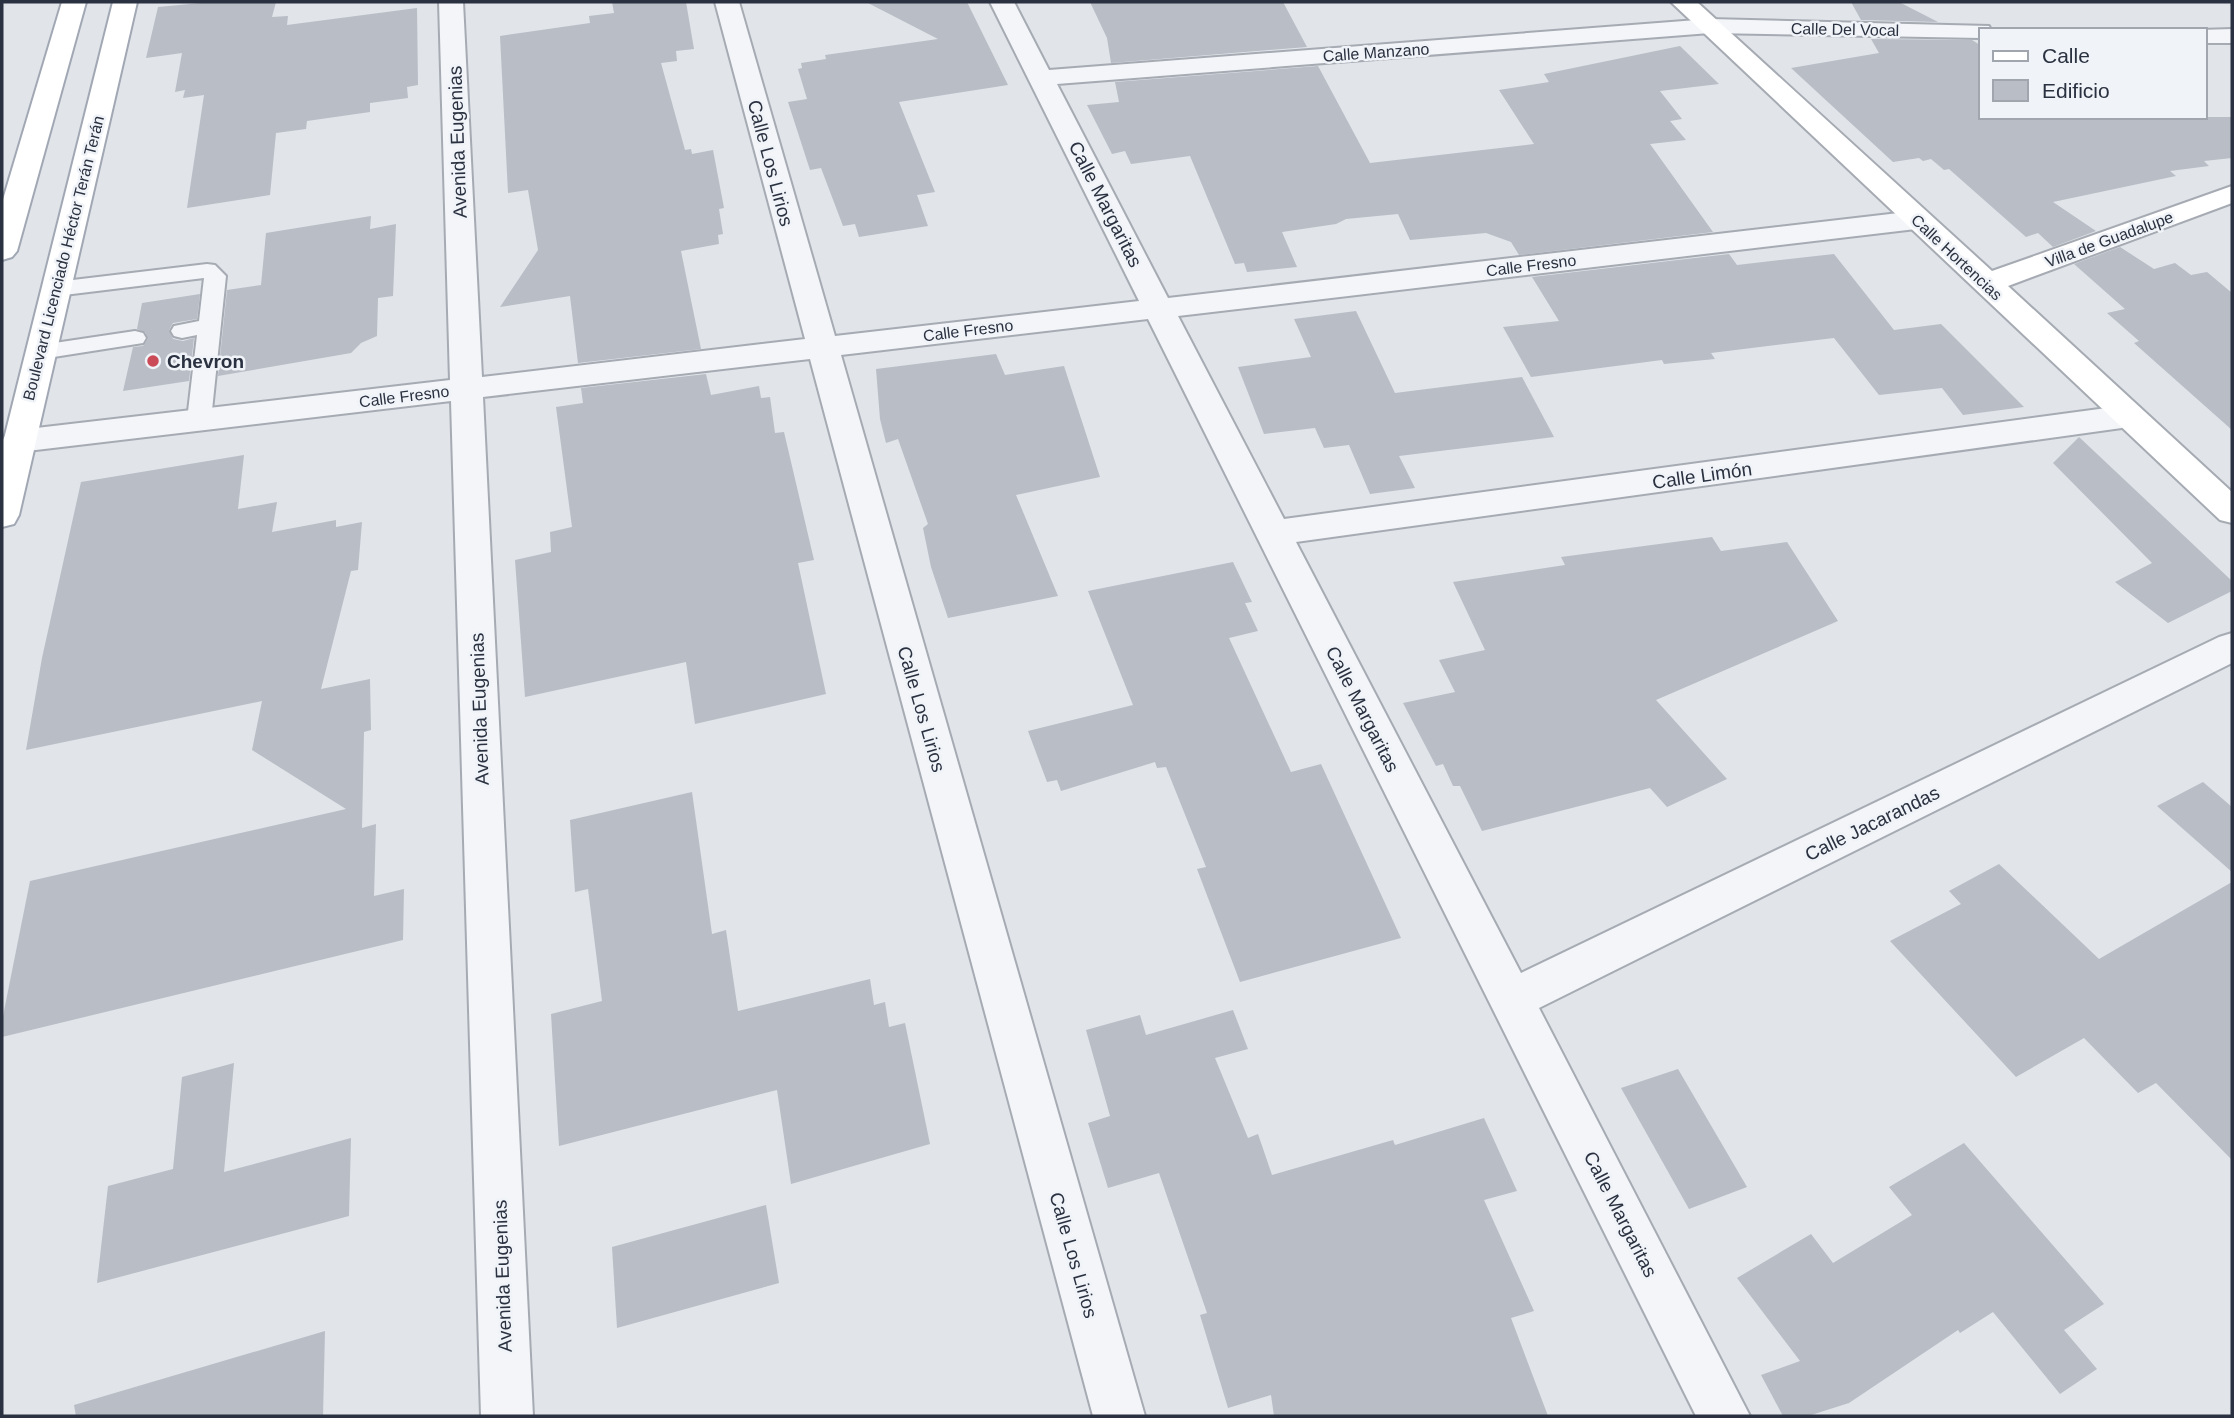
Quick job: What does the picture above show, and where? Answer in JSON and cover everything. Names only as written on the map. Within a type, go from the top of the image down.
[{"type":"main road","points":[[2,251],[74,2]]},
{"type":"main road","name":"Boulevard Licenciado Héctor Terán Terán","points":[[2,515],[125,2]]},
{"type":"main road","name":"Calle Hortencias","points":[[1683,2],[2232,511]]},
{"type":"main road","name":"Villa de Guadalupe","points":[[1985,284],[2228,200]]},
{"type":"street","name":"Avenida Eugenias","points":[[451,2],[507,1416]]},
{"type":"street","name":"Calle Los Lirios","points":[[726,2],[1119,1416]]},
{"type":"street","name":"Calle Margaritas","points":[[1002,2],[1724,1416]]},
{"type":"street","name":"Calle Manzano","points":[[1042,78],[1710,26]]},
{"type":"street","name":"Calle Del Vocal","points":[[1710,26],[1979,31]]},
{"type":"street","points":[[2206,36],[2232,36]]},
{"type":"street","name":"Calle Fresno","points":[[19,441],[1916,220]]},
{"type":"street","name":"Calle Limón","points":[[1274,533],[2129,416]]},
{"type":"street","name":"Calle Jacarandas","points":[[1511,1000],[2232,647]]},
{"type":"lane","points":[[56,289],[207,270],[215,276],[199,420]]},
{"type":"lane","points":[[182,331],[210,326]]},
{"type":"lane","points":[[41,352],[135,338]]},
{"type":"building","points":[[211,2],[276,2],[272,17],[288,16],[287,25],[417,8],[418,85],[407,87],[408,98],[370,103],[370,112],[307,121],[306,129],[276,133],[270,195],[187,208],[204,95],[183,98],[185,90],[175,92],[182,53],[146,58],[158,7]]},
{"type":"building","points":[[612,2],[686,2],[694,49],[676,51],[677,61],[661,63],[685,150],[691,149],[692,154],[713,150],[724,208],[719,209],[723,234],[718,235],[719,244],[681,251],[701,349],[578,363],[570,296],[500,307],[538,250],[528,190],[508,193],[500,36],[590,23],[589,16],[614,13]]},
{"type":"building","points":[[866,2],[967,2],[1008,85],[899,102],[935,192],[917,195],[928,226],[859,237],[855,224],[843,226],[821,168],[810,170],[788,102],[807,99],[798,69],[802,68],[801,63],[826,59],[825,55],[938,39]]},
{"type":"building","points":[[1090,2],[1283,2],[1307,47],[1111,63],[1107,38]]},
{"type":"building","points":[[1851,2],[1899,2],[1938,22],[1861,20]]},
{"type":"building","points":[[1871,39],[1972,40],[1979,44],[1979,119],[2232,117],[2232,158],[2204,161],[2209,166],[2170,171],[2176,176],[2053,202],[2096,231],[2053,247],[2038,233],[2026,237],[1949,169],[1944,170],[1931,159],[1893,162],[1791,68],[1879,53]]},
{"type":"building","points":[[1680,46],[1719,84],[1660,91],[1682,119],[1670,121],[1686,140],[1650,144],[1713,232],[1519,255],[1511,242],[1486,233],[1410,240],[1398,214],[1346,219],[1336,224],[1282,232],[1297,267],[1247,272],[1244,263],[1235,264],[1190,156],[1131,164],[1125,151],[1112,154],[1087,105],[1119,102],[1115,82],[1318,66],[1370,163],[1534,144],[1499,90],[1549,82],[1544,74]]},
{"type":"building","points":[[371,216],[370,229],[396,224],[393,296],[378,298],[377,336],[361,343],[351,353],[218,376],[227,290],[261,285],[266,233]]},
{"type":"building","points":[[2120,247],[2154,269],[2175,263],[2191,275],[2207,272],[2232,293],[2232,430],[2134,343],[2139,341],[2107,313],[2125,309],[2074,264]]},
{"type":"building","points":[[1729,254],[1737,265],[1834,254],[1894,330],[1941,324],[2024,407],[1963,415],[1942,388],[1879,395],[1834,338],[1711,353],[1715,359],[1664,364],[1662,360],[1531,377],[1503,327],[1559,321],[1532,277]]},
{"type":"building","name":"Chevron","points":[[200,294],[197,319],[173,323],[169,330],[173,339],[183,341],[194,338],[189,381],[123,391],[133,347],[143,346],[148,339],[145,332],[137,329],[142,303]]},
{"type":"building","points":[[1356,311],[1395,393],[1522,377],[1554,437],[1399,456],[1415,488],[1370,494],[1349,445],[1324,448],[1315,428],[1264,434],[1238,367],[1311,357],[1294,319]]},
{"type":"building","points":[[996,354],[1005,375],[1064,366],[1100,477],[1016,495],[1058,596],[948,618],[931,567],[923,528],[928,524],[898,439],[886,443],[880,419],[876,369]]},
{"type":"building","points":[[706,374],[711,395],[759,386],[761,398],[770,397],[775,433],[784,432],[814,560],[798,563],[826,694],[695,724],[686,662],[525,697],[515,560],[551,552],[550,532],[572,527],[556,407],[583,403],[581,388]]},
{"type":"building","points":[[2079,437],[2232,581],[2232,591],[2168,623],[2115,582],[2152,563],[2053,463]]},
{"type":"building","points":[[244,455],[238,509],[277,502],[272,532],[336,520],[336,527],[362,522],[358,570],[351,571],[321,689],[370,679],[371,730],[364,732],[362,828],[376,824],[374,896],[404,889],[403,940],[2,1037],[2,1021],[30,881],[346,809],[252,750],[262,701],[26,750],[42,658],[81,482]]},
{"type":"building","points":[[1712,537],[1721,551],[1787,542],[1838,621],[1656,700],[1727,779],[1667,807],[1650,788],[1482,831],[1460,786],[1453,786],[1443,764],[1436,766],[1403,703],[1455,692],[1439,660],[1485,650],[1453,582],[1565,565],[1561,557]]},
{"type":"building","points":[[1233,562],[1252,602],[1245,603],[1258,631],[1229,638],[1291,772],[1321,764],[1401,938],[1240,982],[1197,869],[1206,867],[1166,767],[1157,768],[1155,762],[1061,791],[1057,780],[1047,782],[1028,731],[1133,705],[1088,591]]},
{"type":"building","points":[[2203,782],[2232,807],[2232,872],[2157,806]]},
{"type":"building","points":[[692,792],[712,934],[726,930],[738,1011],[870,979],[874,1005],[885,1002],[889,1027],[905,1023],[930,1144],[791,1184],[777,1090],[559,1146],[551,1014],[602,1001],[588,889],[575,892],[570,820]]},
{"type":"building","points":[[1999,864],[2099,959],[2232,882],[2232,1160],[2156,1083],[2138,1093],[2084,1038],[2016,1077],[1890,941],[1961,904],[1949,891]]},
{"type":"building","points":[[1233,1010],[1248,1049],[1215,1058],[1248,1138],[1258,1134],[1272,1175],[1393,1140],[1395,1145],[1484,1118],[1517,1191],[1484,1200],[1534,1311],[1511,1318],[1548,1416],[1274,1416],[1271,1395],[1228,1408],[1200,1315],[1207,1313],[1159,1173],[1108,1188],[1088,1123],[1110,1116],[1086,1030],[1140,1015],[1146,1035]]},
{"type":"building","points":[[234,1063],[224,1172],[351,1138],[349,1216],[97,1283],[108,1186],[173,1169],[182,1077]]},
{"type":"building","points":[[1678,1069],[1747,1187],[1689,1209],[1621,1088]]},
{"type":"building","points":[[1964,1143],[2104,1304],[2064,1330],[2097,1369],[2060,1394],[1993,1312],[1960,1333],[1958,1330],[1849,1403],[1808,1416],[1783,1416],[1761,1375],[1800,1361],[1737,1278],[1811,1234],[1833,1263],[1912,1215],[1889,1187]]},
{"type":"building","points":[[766,1205],[779,1283],[617,1328],[612,1247]]},
{"type":"building","points":[[325,1331],[323,1416],[76,1416],[74,1405]]},
{"type":"place","name":"Chevron","points":[[153,361]]}]
